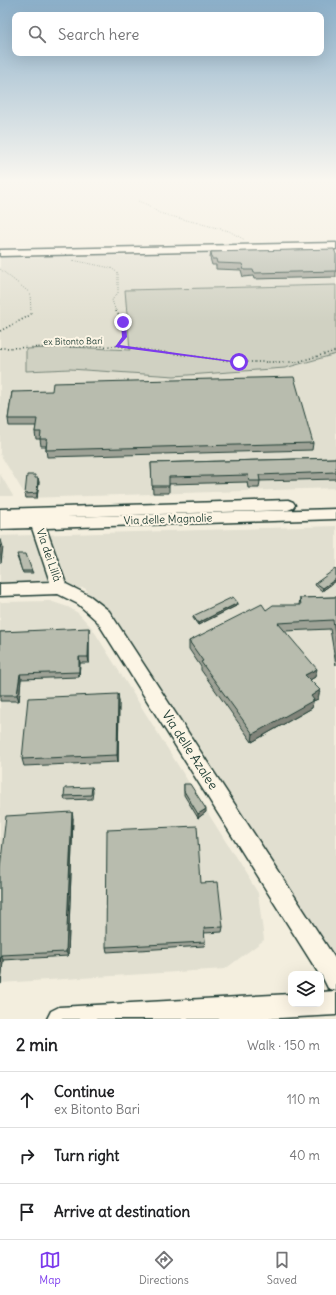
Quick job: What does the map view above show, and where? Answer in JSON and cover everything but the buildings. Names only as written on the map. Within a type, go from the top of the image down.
[{"type":"street","points":[[0,253],[336,246]]},
{"type":"street","name":"Via delle Magnolie","points":[[0,524],[32,520],[336,504]]},
{"type":"street","points":[[0,506],[18,506],[32,520]]},
{"type":"street","name":"Via delle Magnolie","points":[[0,514],[32,520],[336,514]]},
{"type":"street","name":"Via dei Lillà","points":[[32,520],[60,588]]},
{"type":"street","name":"Via delle Azalee","points":[[0,590],[60,588],[71,592],[92,605],[111,627],[336,980]]},
{"type":"street","points":[[59,1019],[336,1003]]},
{"type":"path","points":[[211,227],[228,231],[261,248]]},
{"type":"path","points":[[69,259],[111,268],[118,273],[118,293],[112,300],[115,310],[123,322],[125,337],[116,346]]},
{"type":"path","points":[[0,269],[30,294],[31,314],[23,320],[9,324],[0,331]]},
{"type":"path","name":"ex Bitonto Bari","points":[[0,348],[116,346],[239,362],[297,362],[336,351]]},
{"type":"shaded area","points":[[336,251],[336,285],[125,290],[131,350],[71,347],[26,350],[27,371],[70,369],[285,368],[336,354],[336,488],[27,498],[0,454],[0,258]]},
{"type":"shaded area","points":[[336,285],[336,354],[285,368],[174,376],[70,369],[26,371],[26,349],[71,347],[130,350],[125,290]]},
{"type":"shaded area","points":[[0,474],[13,496],[0,496]]},
{"type":"shaded area","points":[[336,526],[336,1002],[324,983],[324,971],[317,971],[85,588],[0,591],[0,536]]},
{"type":"shaded area","points":[[50,601],[68,607],[78,613],[92,628],[258,893],[264,940],[225,969],[0,983],[0,602]]},
{"type":"route","points":[[123,322],[125,337],[116,346],[239,362]]}]
